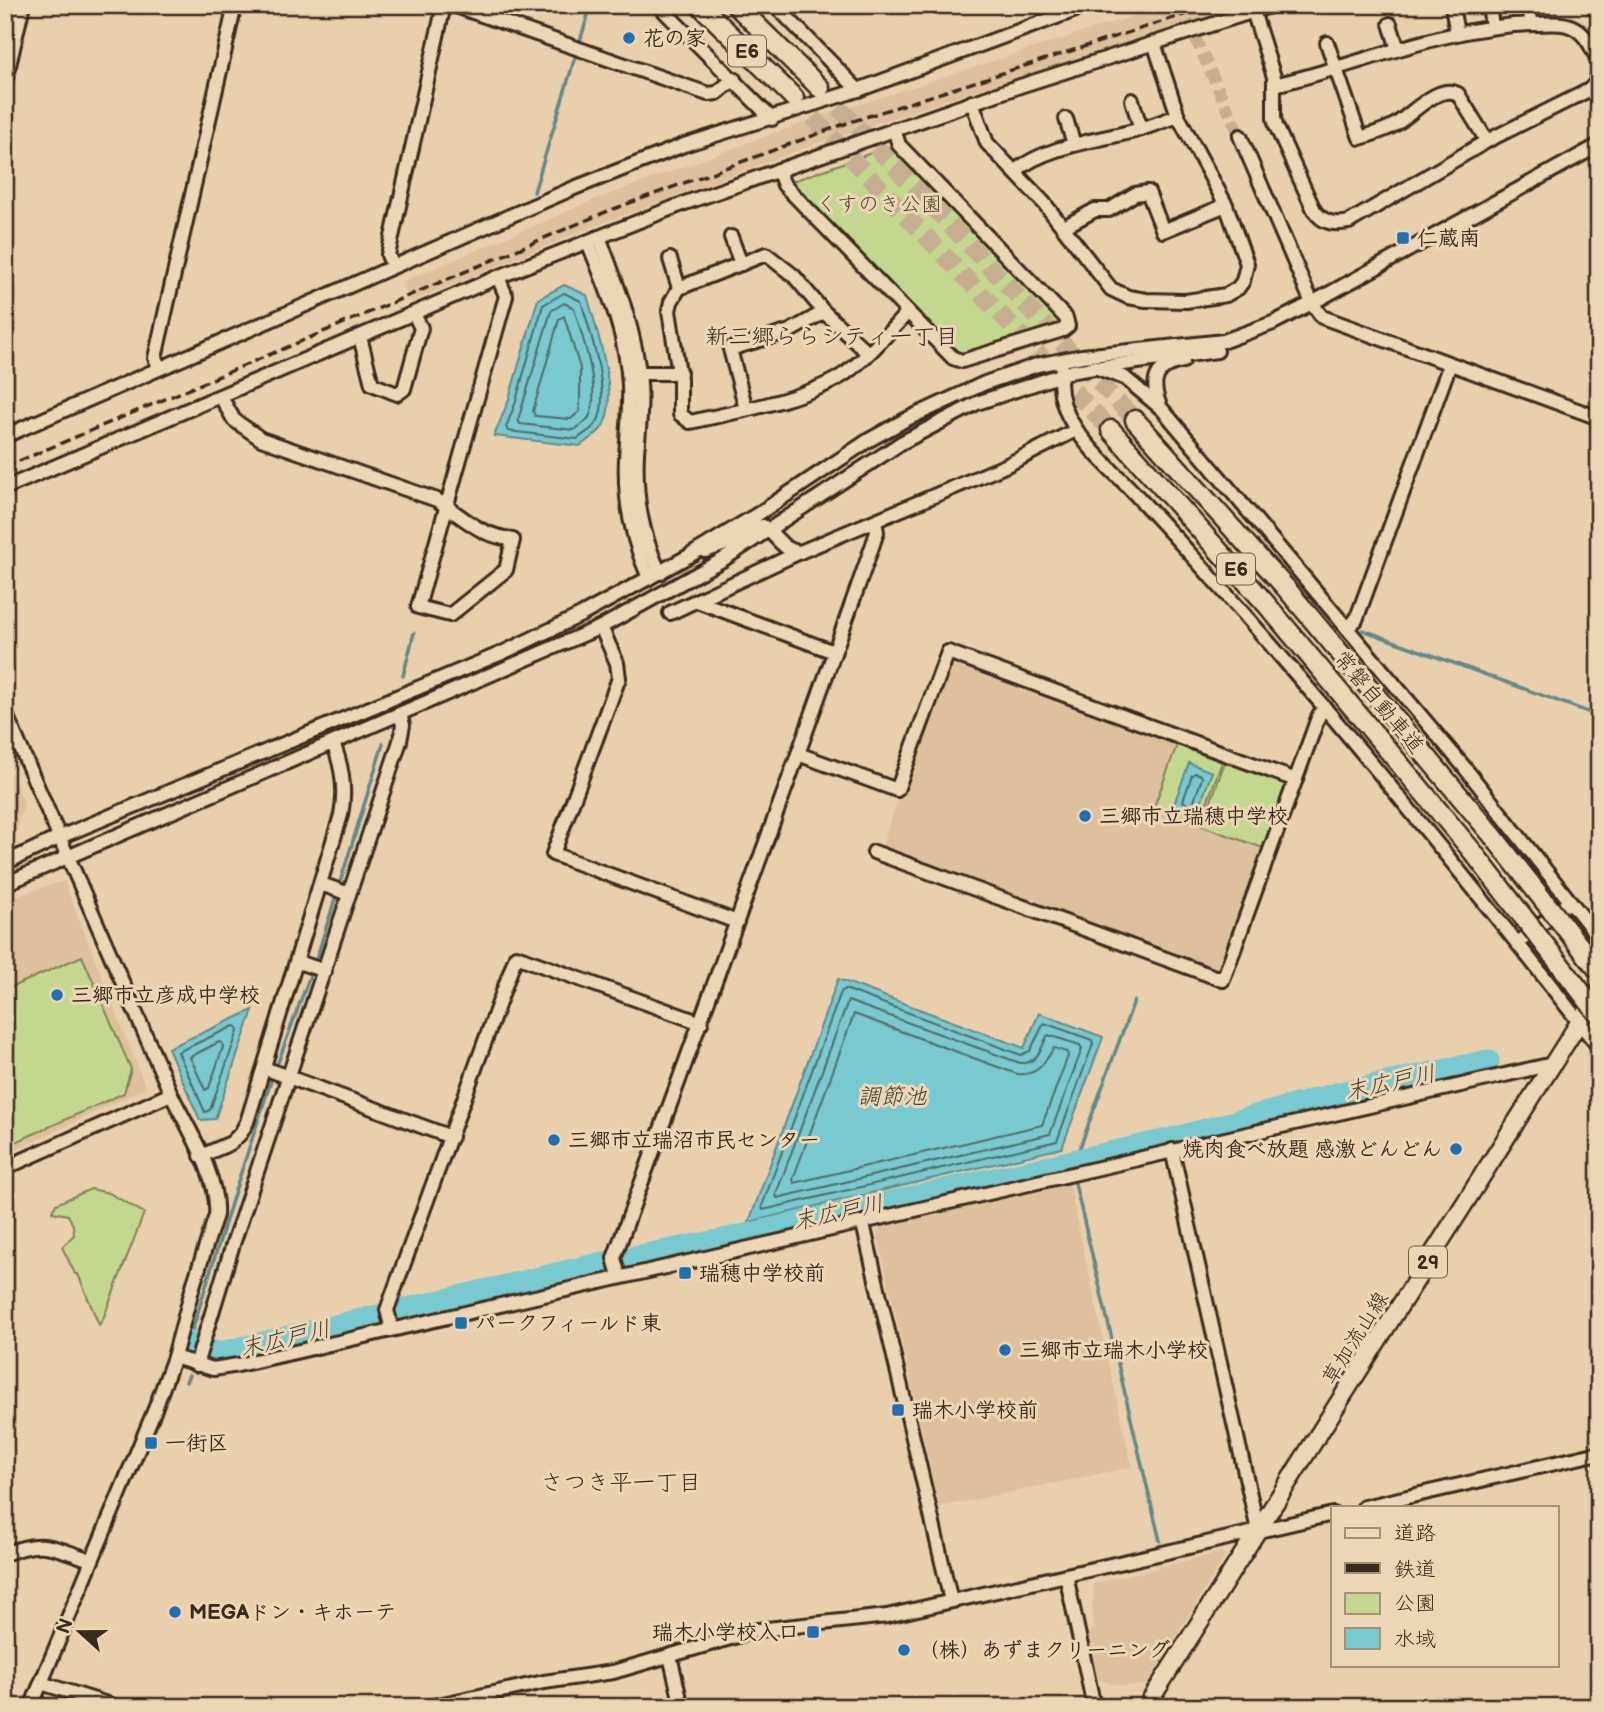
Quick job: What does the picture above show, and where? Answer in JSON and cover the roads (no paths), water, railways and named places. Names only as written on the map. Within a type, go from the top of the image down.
[{"type":"highway","name":"E6","points":[[700,5],[794,98]]},
{"type":"highway","name":"E6","points":[[736,5],[820,89]]},
{"type":"highway","name":"常磐自動車道","points":[[1135,420],[1285,587],[1493,836],[1599,971]]},
{"type":"highway","name":"常磐自動車道","points":[[1111,430],[1267,605],[1473,852],[1599,1015]]},
{"type":"main road","name":"草加流山線","points":[[1146,1707],[1599,991]]},
{"type":"street","points":[[5,83],[23,5]]},
{"type":"street","points":[[160,368],[155,358],[235,5]]},
{"type":"street","points":[[393,266],[388,255],[444,5]]},
{"type":"street","points":[[453,5],[708,94],[717,93],[734,79]]},
{"type":"street","points":[[658,5],[772,119]]},
{"type":"street","points":[[775,5],[859,90]]},
{"type":"street","points":[[5,488],[498,277],[594,240],[778,170],[972,102],[1273,5]]},
{"type":"street","points":[[1489,5],[1492,26]]},
{"type":"street","points":[[1530,5],[1531,24]]},
{"type":"street","points":[[5,436],[574,188],[684,145],[859,90],[1085,6]]},
{"type":"street","points":[[1451,7],[1457,33]]},
{"type":"street","points":[[1253,11],[1270,64],[1274,85],[1274,118],[1284,145],[1317,215],[1332,223],[1349,222],[1487,141],[1589,90],[1595,84],[1599,73]]},
{"type":"street","points":[[1390,24],[1398,49]]},
{"type":"street","points":[[1274,85],[1457,33],[1492,26],[1564,24],[1578,30],[1587,39],[1599,65]]},
{"type":"street","points":[[972,102],[987,143],[1063,227],[1111,289],[1136,299],[1185,301],[1226,295],[1238,288],[1243,281],[1247,264],[1226,205],[1178,116],[1154,43]]},
{"type":"street","points":[[1327,43],[1360,138],[1398,123],[1415,108],[1448,91],[1458,94],[1487,141]]},
{"type":"street","points":[[1132,100],[1141,129]]},
{"type":"street","points":[[1015,172],[1024,164],[1074,144],[1141,129],[1178,116]]},
{"type":"street","points":[[1066,119],[1074,144]]},
{"type":"street","points":[[778,170],[784,185],[954,359],[962,361],[1063,330],[1068,326],[1066,318],[899,145],[894,130]]},
{"type":"street","points":[[1240,136],[1312,303],[1321,317],[1599,418]]},
{"type":"street","points":[[5,863],[60,837],[502,653],[654,576],[758,514],[844,456],[907,419],[985,383],[1037,365],[1064,360],[1111,352],[1212,344],[1273,323],[1599,145]]},
{"type":"street","points":[[1063,227],[1095,210],[1109,210],[1135,194],[1148,192],[1163,231],[1226,205]]},
{"type":"street","points":[[731,237],[741,264]]},
{"type":"street","points":[[594,240],[625,309],[639,373],[639,507],[654,576]]},
{"type":"street","points":[[594,240],[624,347],[629,383],[626,459],[628,506],[637,552],[654,576]]},
{"type":"street","points":[[868,353],[824,312],[794,276],[766,254],[679,288],[671,302],[669,311],[680,373],[680,414],[690,422],[746,409],[831,382],[868,353],[908,312]]},
{"type":"street","points":[[670,259],[679,288]]},
{"type":"street","points":[[221,397],[234,420],[261,439],[437,500],[446,505],[486,533],[513,540],[506,570],[477,596],[450,615],[418,607],[446,505],[506,296],[498,277]]},
{"type":"street","points":[[746,409],[730,349],[790,331],[824,312]]},
{"type":"street","points":[[360,337],[372,384],[397,394],[404,389],[421,328],[414,314]]},
{"type":"street","points":[[1162,409],[1155,392],[1159,373],[1172,363],[1250,340],[1273,323]]},
{"type":"street","points":[[5,884],[601,627],[724,559],[901,443],[977,404],[1061,375],[1094,367],[1202,354]]},
{"type":"street","points":[[1064,360],[1125,378],[1162,409],[1465,768],[1599,938]]},
{"type":"street","points":[[1064,360],[1060,393],[1076,430],[1151,510],[1325,708],[1518,943],[1579,1023],[1597,1040]]},
{"type":"street","points":[[1347,628],[1356,620],[1450,364]]},
{"type":"street","points":[[639,373],[680,373]]},
{"type":"street","points":[[670,613],[800,552],[1004,466],[1076,430]]},
{"type":"street","points":[[617,1267],[701,1023],[875,539],[875,521]]},
{"type":"street","points":[[689,556],[716,548],[763,526],[790,552],[800,552]]},
{"type":"street","points":[[697,601],[834,652]]},
{"type":"street","points":[[601,627],[617,663],[619,678],[553,854],[737,922]]},
{"type":"street","points":[[798,754],[897,790],[948,652],[1296,780]]},
{"type":"street","points":[[874,852],[1223,980],[1319,715],[1325,708]]},
{"type":"street","points":[[5,712],[201,1156],[215,1194],[216,1215],[174,1357],[31,1707]]},
{"type":"street","points":[[196,1365],[233,1244],[400,741],[403,725],[400,714]]},
{"type":"street","points":[[201,1156],[231,1143],[241,1133],[267,1069],[302,963],[326,886],[345,794],[342,772],[333,743]]},
{"type":"street","points":[[326,886],[349,894]]},
{"type":"street","points":[[1518,943],[1570,901]]},
{"type":"street","points":[[390,1321],[516,956],[701,1023]]},
{"type":"street","points":[[302,963],[325,971]]},
{"type":"street","points":[[174,1357],[213,1369],[238,1365],[390,1321],[617,1267],[863,1223],[1553,1064]]},
{"type":"street","points":[[267,1069],[452,1137]]},
{"type":"street","points":[[5,1168],[172,1094]]},
{"type":"street","points":[[1172,1150],[1257,1531]]},
{"type":"street","points":[[863,1223],[951,1601]]},
{"type":"street","points":[[1368,1506],[1599,1453]]},
{"type":"street","points":[[429,1707],[544,1682],[613,1672],[758,1630],[871,1619],[1331,1514]]},
{"type":"street","points":[[5,1554],[32,1545],[44,1545],[91,1560]]},
{"type":"street","points":[[1066,1575],[1094,1707]]},
{"type":"street","points":[[670,1656],[682,1707]]},
{"type":"street","points":[[41,1683],[117,1707]]},
{"type":"water","points":[[564,285],[587,295],[605,363],[609,401],[607,417],[601,429],[580,446],[494,436],[508,402],[538,299]]},
{"type":"water","points":[[1189,763],[1212,772],[1196,816],[1173,807]]},
{"type":"water","name":"調節池","points":[[838,979],[1024,1048],[1039,1013],[1103,1037],[1062,1148],[749,1222]]},
{"type":"water","points":[[253,1010],[215,1119],[200,1120],[168,1048]]},
{"type":"waterway","points":[[534,192],[591,5]]},
{"type":"waterway","points":[[1363,630],[1599,716]]},
{"type":"waterway","points":[[403,676],[414,633]]},
{"type":"waterway","points":[[339,886],[383,744]]},
{"type":"waterway","points":[[315,963],[337,893]]},
{"type":"waterway","points":[[276,1068],[312,970]]},
{"type":"waterway","points":[[1075,1161],[1134,1001]]},
{"type":"waterway","name":"末広戸川","points":[[189,1341],[217,1354],[599,1264],[723,1240],[1176,1138],[1336,1094],[1488,1061]]},
{"type":"waterway","points":[[189,1341],[273,1075]]},
{"type":"waterway","points":[[1074,1179],[1160,1541]]},
{"type":"waterway","points":[[186,1382],[189,1375]]},
{"type":"tunnel","points":[[1180,5],[1240,136]]},
{"type":"tunnel","points":[[820,88],[1135,420]]},
{"type":"tunnel","points":[[794,98],[1111,430]]},
{"type":"railway","points":[[5,467],[608,211],[850,122],[1214,5]]},
{"type":"place","name":"花の家","points":[[629,38]]},
{"type":"place","name":"仁蔵南","points":[[1403,238]]},
{"type":"place","name":"三郷市立瑞穂中学校","points":[[1085,816]]},
{"type":"place","name":"三郷市立彦成中学校","points":[[57,995]]},
{"type":"place","name":"三郷市立瑞沼市民センター","points":[[554,1140]]},
{"type":"place","name":"焼肉食べ放題 感激どんどん","points":[[1456,1149]]},
{"type":"place","name":"瑞穂中学校前","points":[[685,1273]]},
{"type":"place","name":"パークフィールド東","points":[[461,1323]]},
{"type":"place","name":"三郷市立瑞木小学校","points":[[1005,1350]]},
{"type":"place","name":"瑞木小学校前","points":[[898,1410]]},
{"type":"place","name":"一街区","points":[[151,1443]]},
{"type":"place","name":"MEGAドン・キホーテ","points":[[175,1612]]},
{"type":"place","name":"瑞木小学校入口","points":[[813,1632]]},
{"type":"place","name":"（株）あずまクリーニング","points":[[904,1650]]},
{"type":"district","name":"新三郷ららシティ一丁目","points":[[832,336]]},
{"type":"district","name":"さつき平一丁目","points":[[621,1482]]},
{"type":"park label","name":"くすのき公園","points":[[879,204]]}]
